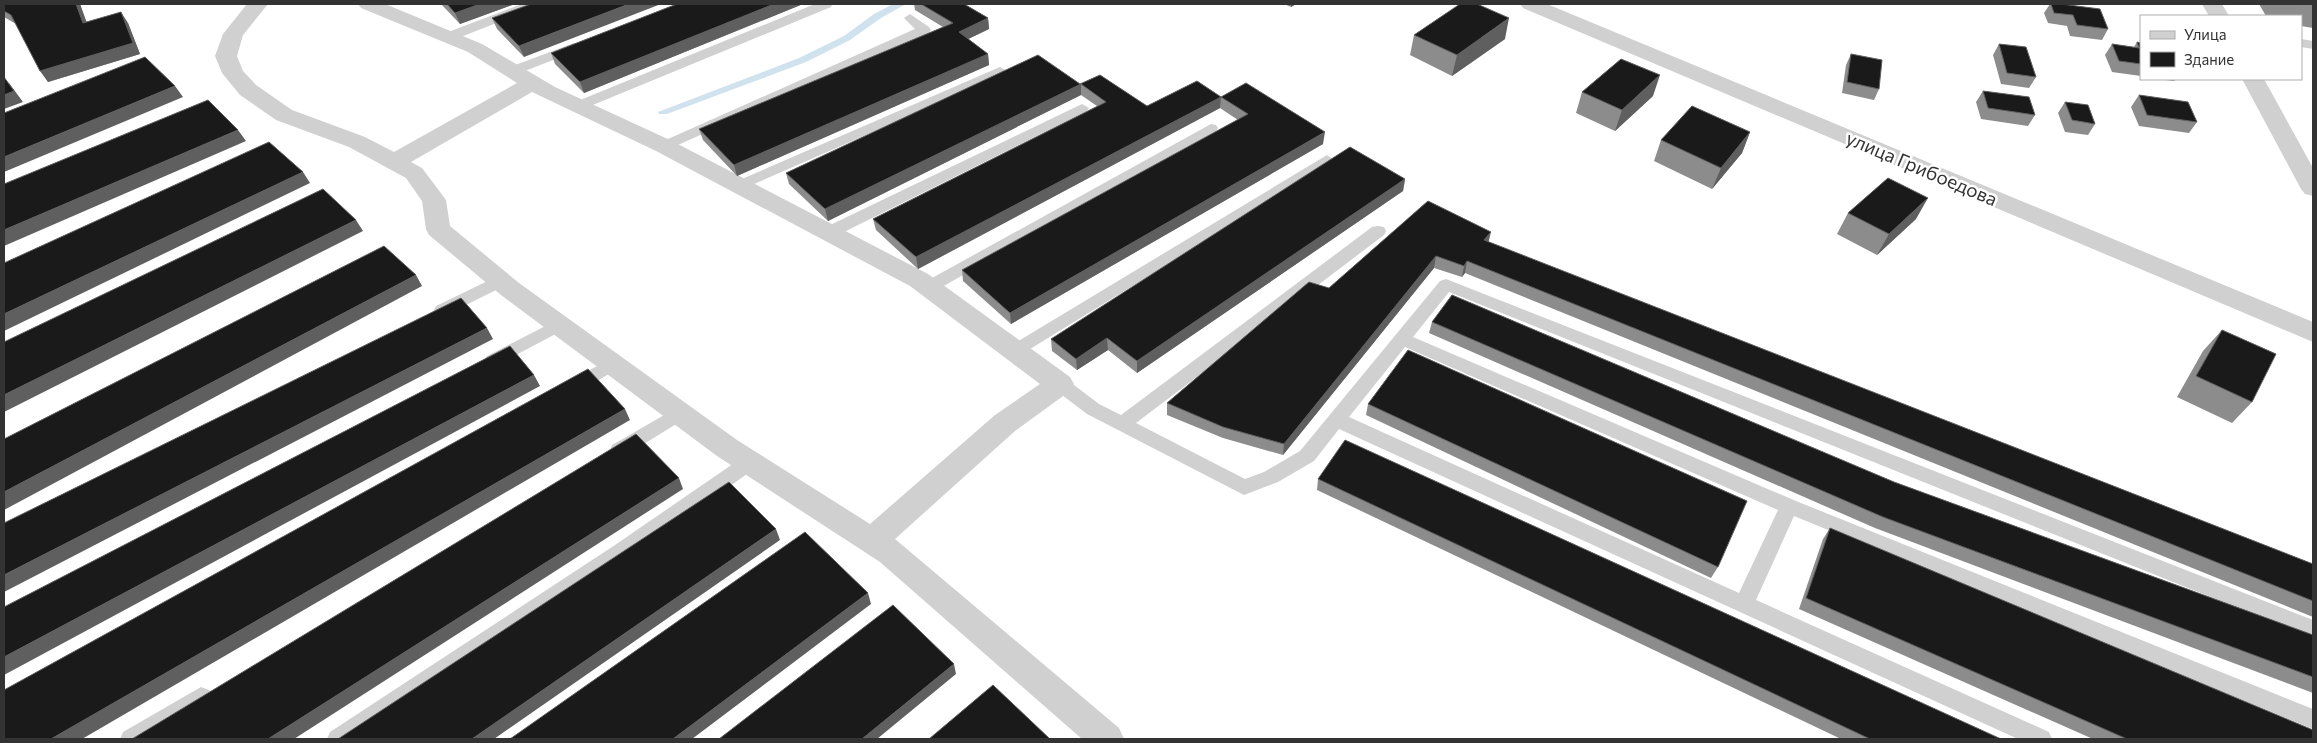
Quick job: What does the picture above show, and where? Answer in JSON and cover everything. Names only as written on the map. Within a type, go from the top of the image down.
[{"type":"street","points":[[258,4],[233,34],[226,56],[233,73],[248,90],[284,115],[357,142],[414,173],[434,200],[438,229],[500,281],[680,414],[750,462],[891,552],[1107,739]]},
{"type":"street","name":"улица Грибоедова","points":[[1530,4],[2313,333]]},
{"type":"street","points":[[2212,4],[2218,15]]},
{"type":"street","points":[[380,5],[475,48],[533,84],[740,184],[929,287],[1060,384],[1005,423],[872,541]]},
{"type":"street","points":[[2255,80],[2313,189]]},
{"type":"street","points":[[394,162],[533,84]]},
{"type":"lane","points":[[448,37],[533,4]]},
{"type":"lane","points":[[578,106],[826,4]]},
{"type":"lane","points":[[664,146],[924,30],[910,18]]},
{"type":"lane","points":[[512,71],[585,43]]},
{"type":"lane","points":[[740,184],[1000,71]]},
{"type":"lane","points":[[830,232],[1082,108]]},
{"type":"lane","points":[[929,287],[1211,128]]},
{"type":"lane","points":[[1016,350],[1327,160]]},
{"type":"lane","points":[[1122,424],[1378,231]]},
{"type":"lane","points":[[429,316],[500,281]]},
{"type":"lane","points":[[1060,384],[1093,410],[1244,486],[1271,477],[1307,456],[1446,285],[2313,629]]},
{"type":"lane","points":[[480,367],[559,326]]},
{"type":"lane","points":[[1402,339],[1789,506],[2313,719]]},
{"type":"lane","points":[[561,393],[613,364]]},
{"type":"lane","points":[[603,459],[680,414]]},
{"type":"lane","points":[[1337,420],[2041,739]]},
{"type":"lane","points":[[338,739],[622,551],[750,462]]},
{"type":"lane","points":[[1744,604],[1789,506]]},
{"type":"lane","points":[[131,739],[217,688]]},
{"type":"building","points":[[4,4],[76,4],[83,23],[121,12],[133,43],[40,71],[11,15],[4,11]]},
{"type":"building","points":[[447,4],[480,4],[455,13]]},
{"type":"building","points":[[531,4],[629,4],[519,46],[492,18]]},
{"type":"building","points":[[677,4],[774,4],[580,82],[551,53]]},
{"type":"building","points":[[921,4],[964,4],[988,18],[959,32],[988,54],[734,165],[699,129],[953,23]]},
{"type":"building","points":[[1460,4],[1477,4],[1509,18],[1457,55],[1414,35]]},
{"type":"building","points":[[2051,4],[2100,9],[2108,29],[2077,25],[2073,15],[2054,13]]},
{"type":"building","points":[[2137,42],[2140,43],[2140,64],[2119,61],[2112,44],[2139,48]]},
{"type":"building","points":[[1999,44],[2026,47],[2036,77],[2007,73]]},
{"type":"building","points":[[1851,54],[1882,60],[1879,89],[1847,82]]},
{"type":"building","points":[[1038,55],[1080,84],[1100,75],[1147,106],[1197,81],[1221,97],[916,257],[873,219],[1106,102],[1081,84],[825,209],[786,173]]},
{"type":"building","points":[[145,57],[175,86],[4,157],[4,113]]},
{"type":"building","points":[[1621,59],[1660,75],[1622,110],[1582,92]]},
{"type":"building","points":[[4,77],[14,91],[4,95]]},
{"type":"building","points":[[1246,83],[1325,132],[1010,313],[962,270],[1248,114],[1221,97]]},
{"type":"building","points":[[1983,91],[2029,97],[2035,115],[1988,108]]},
{"type":"building","points":[[2139,95],[2188,102],[2197,122],[2147,115]]},
{"type":"building","points":[[208,100],[238,130],[4,230],[4,184]]},
{"type":"building","points":[[2065,102],[2088,105],[2095,124],[2072,120]]},
{"type":"building","points":[[1692,106],[1750,132],[1721,168],[1661,140]]},
{"type":"building","points":[[269,142],[303,172],[4,314],[4,263]]},
{"type":"building","points":[[1350,147],[1405,179],[1137,361],[1107,338],[1076,359],[1051,339]]},
{"type":"building","points":[[1888,178],[1928,198],[1889,234],[1848,213]]},
{"type":"building","points":[[323,189],[356,220],[4,395],[4,342]]},
{"type":"building","points":[[1428,201],[1491,232],[1484,240],[2313,564],[2313,601],[1467,261],[1464,266],[1436,256],[1284,444],[1223,427],[1167,403],[1309,282],[1329,288]]},
{"type":"building","points":[[384,246],[416,275],[4,492],[4,439]]},
{"type":"building","points":[[1452,295],[1894,482],[2313,635],[2313,677],[1883,517],[1432,322]]},
{"type":"building","points":[[461,298],[487,328],[4,575],[4,523]]},
{"type":"building","points":[[2222,330],[2276,354],[2252,402],[2196,376]]},
{"type":"building","points":[[510,346],[534,375],[4,657],[4,607]]},
{"type":"building","points":[[1408,350],[1747,501],[1718,567],[1368,404]]},
{"type":"building","points":[[588,369],[625,409],[51,739],[4,739],[4,690]]},
{"type":"building","points":[[636,434],[679,478],[268,739],[132,739]]},
{"type":"building","points":[[1345,440],[2001,739],[1870,739],[1318,479]]},
{"type":"building","points":[[729,482],[776,529],[472,739],[338,739]]},
{"type":"building","points":[[1830,528],[2313,730],[2313,739],[2127,739],[1806,598]]},
{"type":"building","points":[[805,532],[868,593],[673,739],[510,739]]},
{"type":"building","points":[[893,605],[954,664],[862,739],[719,739]]},
{"type":"building","points":[[993,685],[1050,739],[929,739]]},
{"type":"waterway","points":[[663,112],[803,60],[847,38],[884,11],[901,4]]}]
